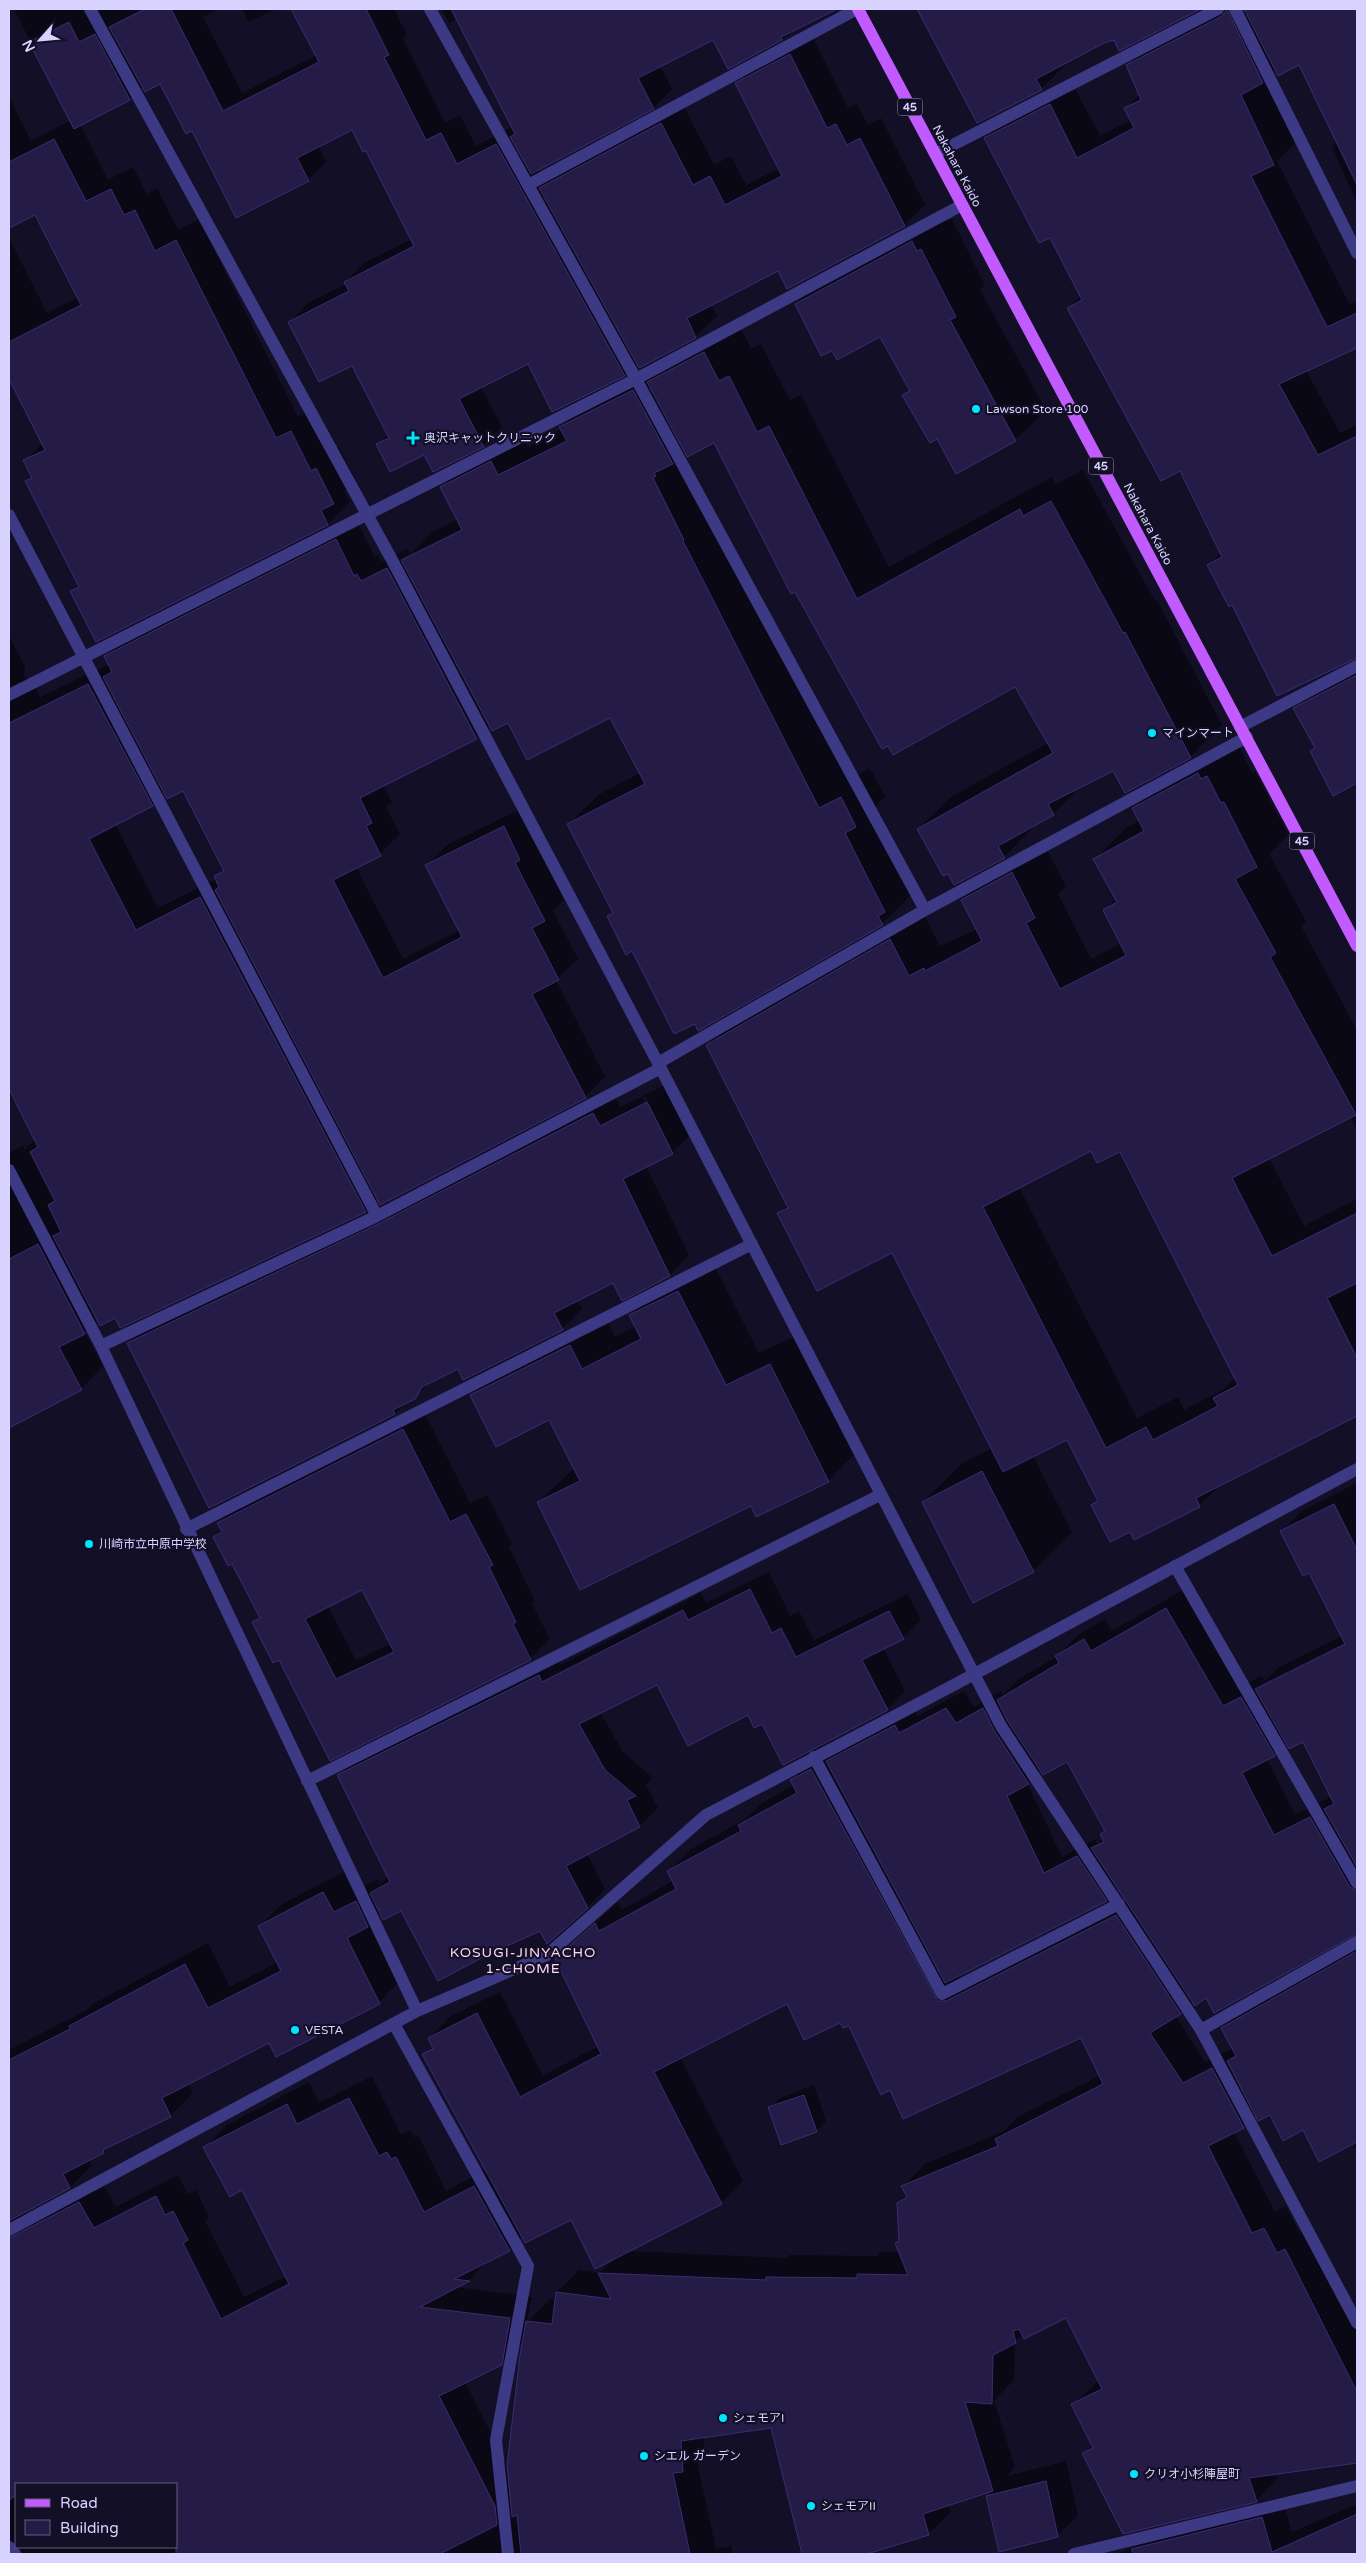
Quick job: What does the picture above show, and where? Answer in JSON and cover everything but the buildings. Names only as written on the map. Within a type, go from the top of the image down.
[{"type":"main road","name":"Nakahara Kaido","points":[[857,9],[1357,946]]},
{"type":"street","points":[[90,9],[368,515],[660,1065],[973,1675],[1001,1726],[1202,2030],[1357,2323]]},
{"type":"street","points":[[430,9],[636,379],[925,910]]},
{"type":"street","points":[[528,185],[857,9]]},
{"type":"street","points":[[936,154],[1218,9]]},
{"type":"street","points":[[1235,9],[1357,253]]},
{"type":"street","points":[[9,695],[636,379],[962,205]]},
{"type":"street","points":[[9,515],[377,1216]]},
{"type":"street","points":[[100,1346],[377,1216],[660,1065],[925,910],[1244,732],[1357,666]]},
{"type":"street","points":[[9,1170],[100,1346],[417,2011]]},
{"type":"street","points":[[186,1529],[752,1244]]},
{"type":"street","points":[[9,2230],[417,2011],[547,1955],[706,1815],[973,1675],[1357,1469]]},
{"type":"street","points":[[307,1781],[880,1495]]},
{"type":"street","points":[[1175,1566],[1357,1883]]},
{"type":"street","points":[[814,1757],[942,1994],[1118,1904]]},
{"type":"street","points":[[1202,2030],[1357,1942]]},
{"type":"street","points":[[394,2024],[528,2266],[496,2440],[508,2554]]},
{"type":"street","points":[[1074,2554],[1357,2486]]},
{"type":"street","points":[[9,2547],[15,2554]]},
{"type":"place","name":"Lawson Store 100","points":[[976,409]]},
{"type":"place","name":"奥沢キャットクリニック","points":[[413,438]]},
{"type":"place","name":"マインマート","points":[[1152,733]]},
{"type":"place","name":"川崎市立中原中学校","points":[[89,1544]]},
{"type":"place","name":"VESTA","points":[[295,2030]]},
{"type":"place","name":"シェモアI","points":[[723,2418]]},
{"type":"place","name":"シエル ガーデン","points":[[644,2456]]},
{"type":"place","name":"クリオ小杉陣屋町","points":[[1134,2474]]},
{"type":"place","name":"シェモアII","points":[[811,2506]]},
{"type":"district","name":"KOSUGI-JINYACHO 1-CHOME","points":[[523,1960]]}]
